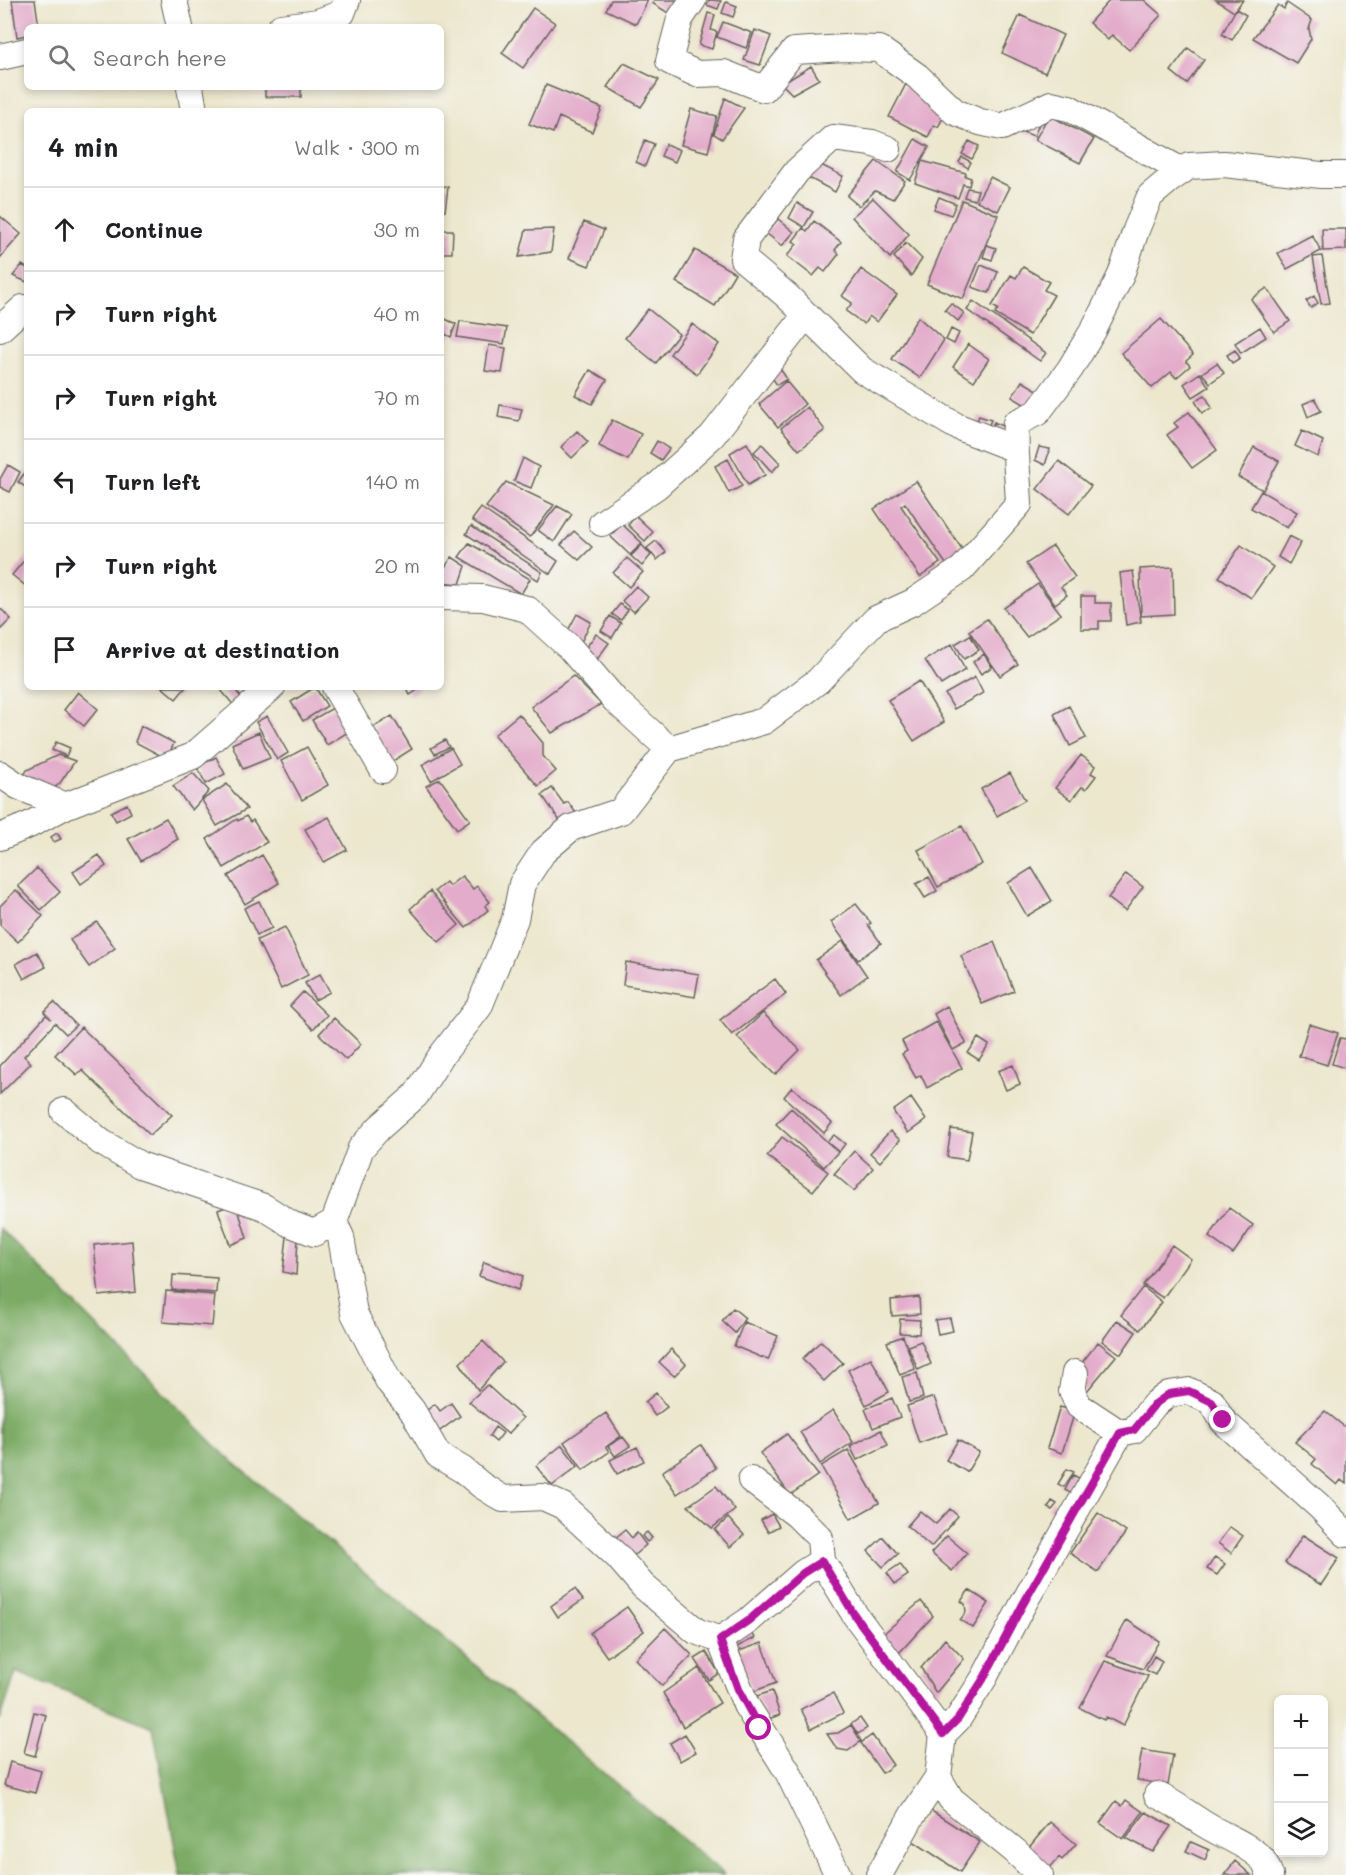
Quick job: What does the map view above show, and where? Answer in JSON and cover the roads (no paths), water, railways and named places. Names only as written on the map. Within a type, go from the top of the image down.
[{"type":"street","points":[[303,24],[318,22],[342,13],[347,0]]},
{"type":"street","points":[[693,0],[680,20],[669,61],[697,75],[724,73],[764,89],[794,51],[879,49],[917,76],[956,112],[980,122],[1002,127],[1051,104],[1069,108],[1182,171]]},
{"type":"street","points":[[0,57],[24,52]]},
{"type":"street","points":[[190,90],[194,108]]},
{"type":"street","points":[[888,149],[872,143],[833,138],[797,171],[746,239],[743,259],[788,296],[862,370],[956,426],[1014,449]]},
{"type":"street","points":[[64,1111],[101,1142],[140,1165],[264,1207],[291,1224],[314,1233],[334,1221],[361,1148],[379,1128],[416,1095],[441,1056],[479,1007],[515,919],[522,884],[543,852],[571,828],[621,811],[669,749],[764,721],[818,681],[876,619],[913,602],[962,569],[1019,504],[1014,449],[1016,423],[1038,412],[1070,369],[1094,329],[1121,275],[1150,196],[1189,166],[1224,164],[1321,175],[1346,175]]},
{"type":"street","points":[[0,329],[24,308]]},
{"type":"street","points":[[602,523],[657,486],[712,435],[806,315]]},
{"type":"street","points":[[444,597],[483,598],[527,609],[570,648],[615,700],[669,749]]},
{"type":"street","points":[[0,837],[29,825],[64,806],[193,756],[269,690]]},
{"type":"street","points":[[337,690],[383,770]]},
{"type":"street","points":[[0,774],[18,786],[64,806]]},
{"type":"street","points":[[334,1221],[341,1237],[354,1313],[388,1382],[412,1410],[438,1455],[503,1498],[543,1497],[563,1506],[618,1557],[643,1586],[696,1631],[720,1640],[746,1705],[788,1772],[838,1875]]},
{"type":"street","points":[[1075,1373],[1072,1392],[1078,1406],[1120,1433],[1134,1430],[1155,1404],[1169,1394],[1189,1391],[1212,1402],[1223,1420],[1320,1507],[1346,1534]]},
{"type":"street","points":[[879,1875],[912,1816],[938,1777],[943,1734],[958,1719],[984,1678],[1120,1433]]},
{"type":"street","points":[[751,1480],[797,1515],[820,1538],[822,1561],[855,1616],[943,1734]]},
{"type":"street","points":[[720,1640],[748,1621],[803,1573],[822,1561]]},
{"type":"street","points":[[938,1777],[951,1799],[1015,1851],[1040,1875]]},
{"type":"street","points":[[1157,1795],[1252,1851],[1264,1861],[1270,1875]]}]
